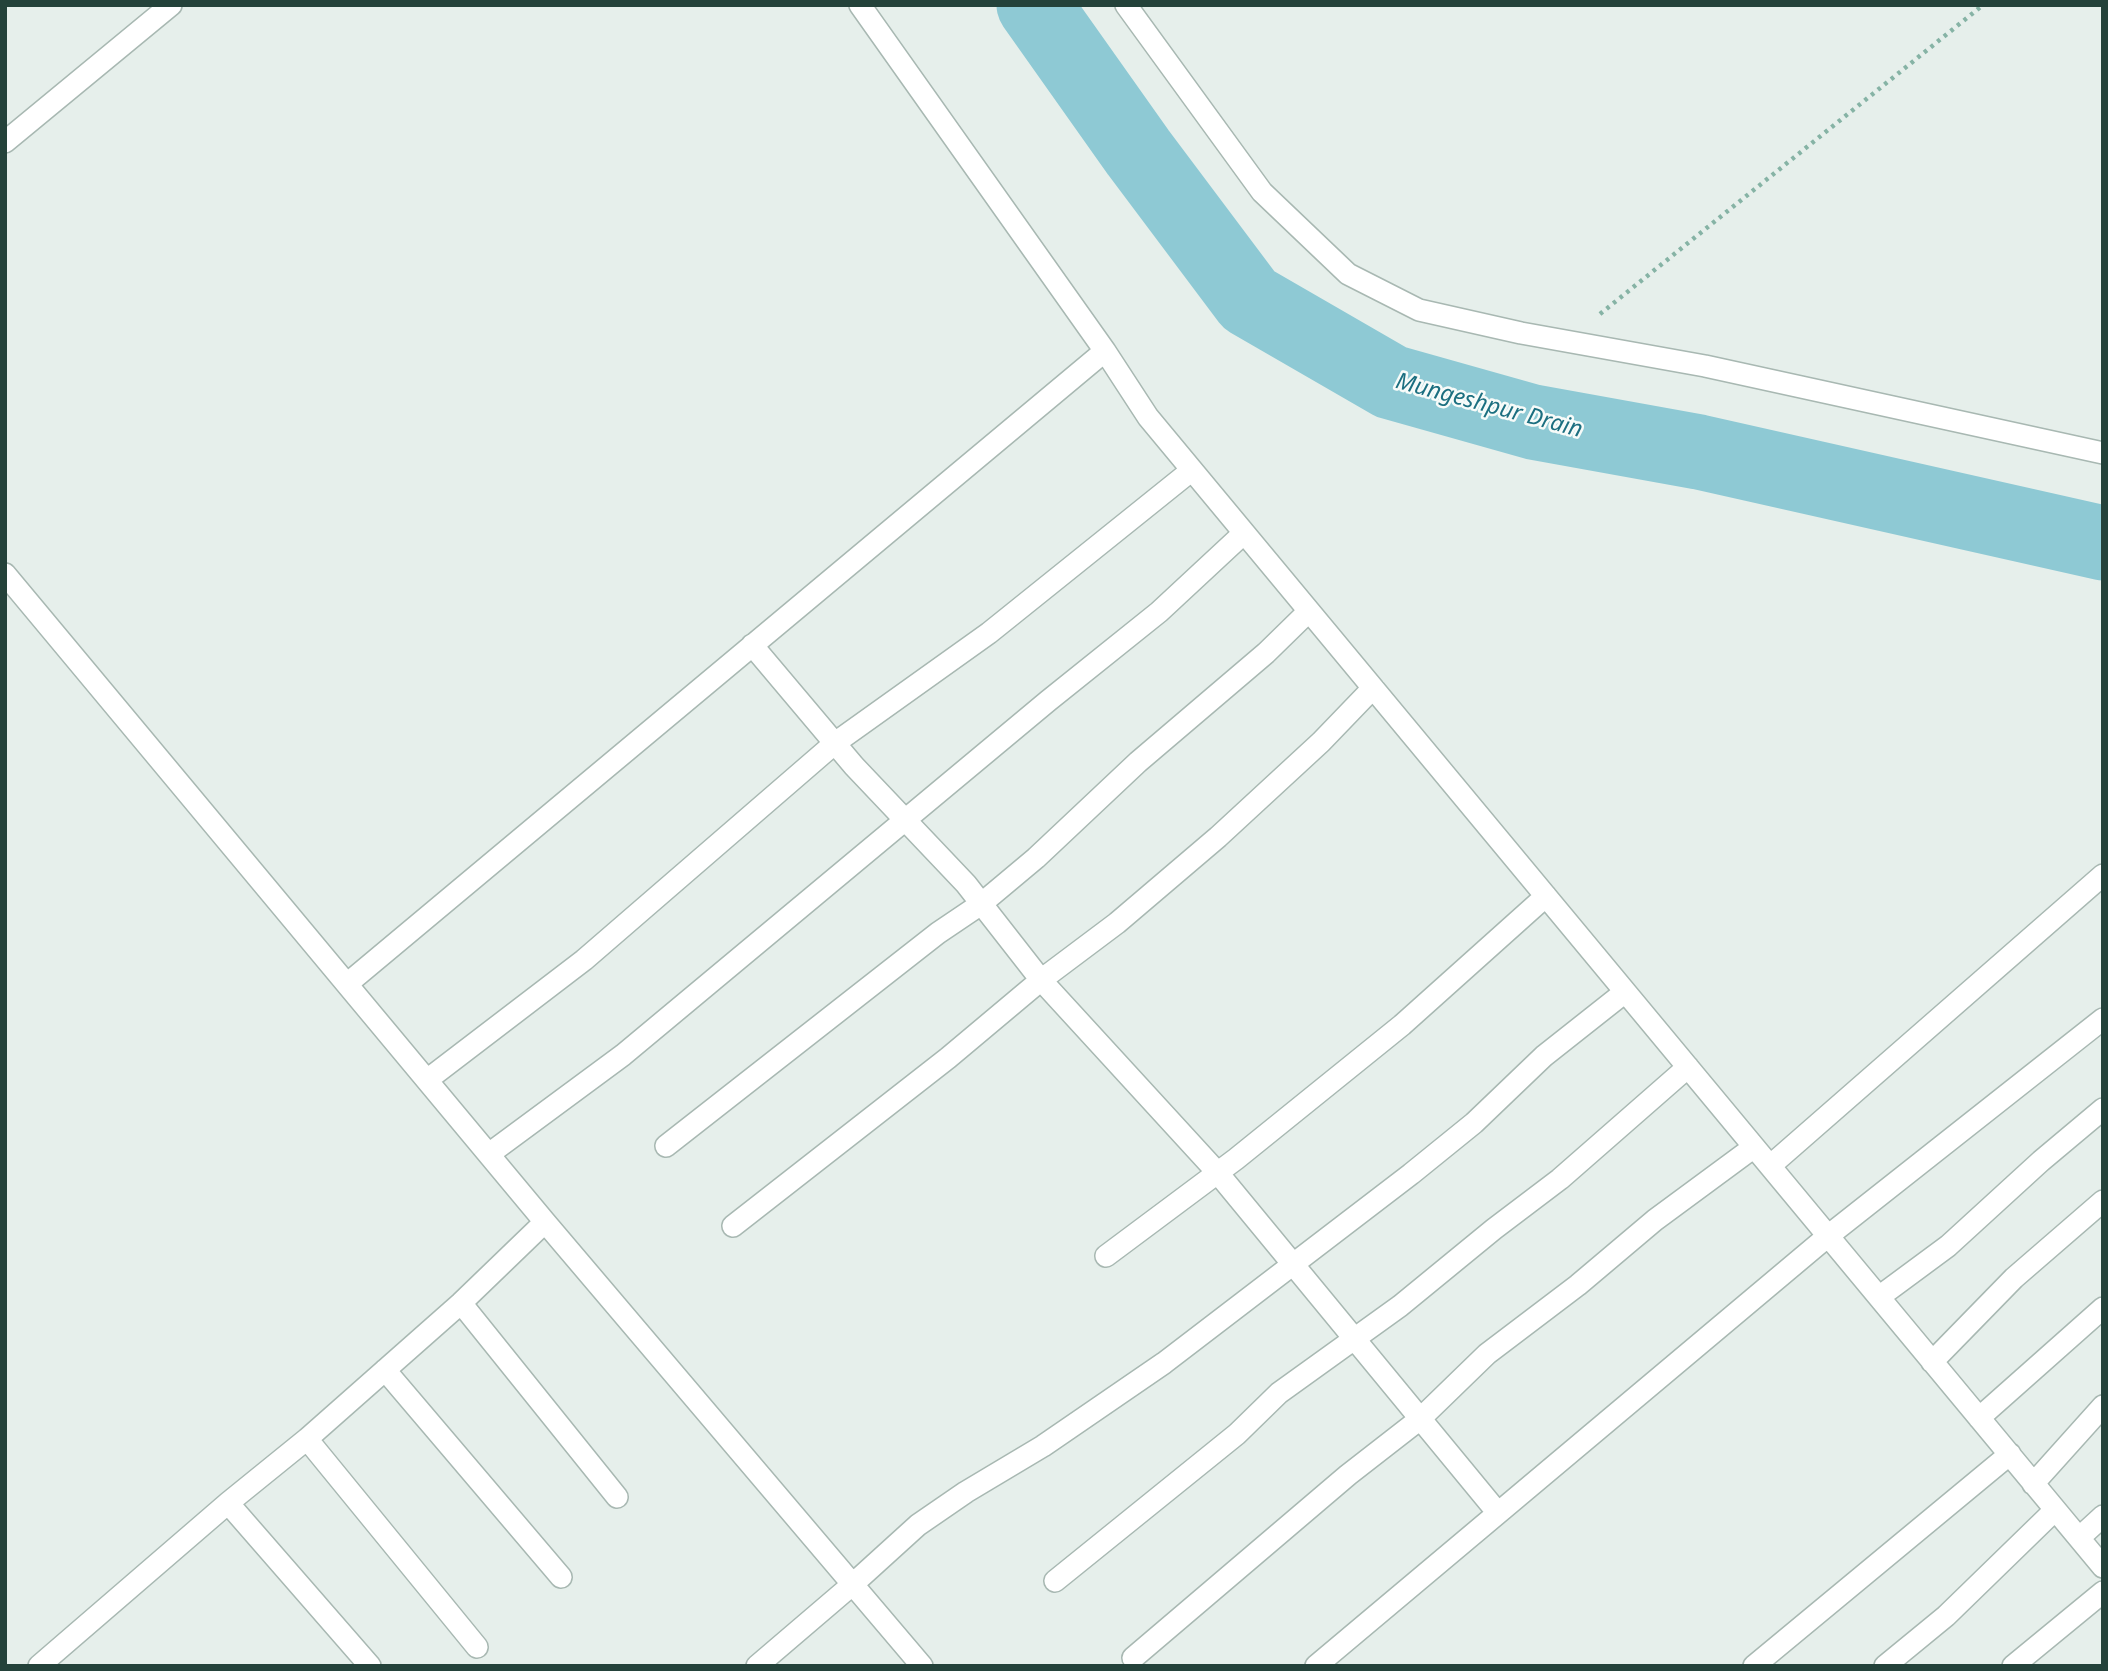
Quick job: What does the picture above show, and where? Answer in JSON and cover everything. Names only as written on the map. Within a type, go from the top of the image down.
[{"type":"street","points":[[5,142],[171,5]]},
{"type":"street","points":[[860,5],[1148,417],[2103,1567]]},
{"type":"street","points":[[1126,5],[1262,192],[1348,274],[1419,310],[1706,366],[2103,453]]},
{"type":"street","points":[[347,984],[1105,352]]},
{"type":"street","points":[[426,1080],[584,960],[835,743],[989,633],[1192,470]]},
{"type":"street","points":[[489,1154],[624,1055],[1048,701],[1159,612],[1244,533]]},
{"type":"street","points":[[5,575],[545,1222],[922,1666]]},
{"type":"street","points":[[666,1146],[928,941],[981,904],[1036,858],[1138,762],[1266,653],[1309,611]]},
{"type":"street","points":[[752,645],[835,743],[966,884],[1041,980],[1217,1172],[1498,1513]]},
{"type":"street","points":[[733,1226],[927,1074],[1041,980],[1117,923],[1218,837],[1321,742],[1373,688]]},
{"type":"street","points":[[1769,1166],[2103,875]]},
{"type":"street","points":[[1106,1256],[1402,1025],[1546,896]]},
{"type":"street","points":[[760,1665],[918,1525],[966,1492],[1043,1446],[1164,1363],[1474,1123],[1544,1056],[1625,992]]},
{"type":"street","points":[[1316,1666],[1828,1236],[2103,1019]]},
{"type":"street","points":[[1055,1581],[1237,1434],[1279,1393],[1400,1306],[1494,1228],[1560,1179],[1688,1067]]},
{"type":"street","points":[[1879,1297],[1948,1246],[2103,1109]]},
{"type":"street","points":[[1133,1658],[1348,1475],[1420,1419],[1488,1354],[1578,1285],[1655,1220],[1754,1147]]},
{"type":"street","points":[[1932,1362],[2014,1278],[2103,1201]]},
{"type":"street","points":[[39,1666],[228,1503],[307,1439],[461,1303],[545,1222]]},
{"type":"street","points":[[461,1303],[617,1497]]},
{"type":"street","points":[[1979,1418],[2103,1308]]},
{"type":"street","points":[[385,1370],[561,1577]]},
{"type":"street","points":[[2034,1484],[2103,1406]]},
{"type":"street","points":[[307,1439],[477,1647]]},
{"type":"street","points":[[1754,1666],[2010,1454]]},
{"type":"street","points":[[228,1503],[370,1666]]},
{"type":"street","points":[[1885,1666],[1946,1616],[2055,1510]]},
{"type":"street","points":[[2079,1538],[2103,1516]]},
{"type":"street","points":[[2013,1666],[2103,1591]]},
{"type":"path","points":[[1567,341],[1983,5]]},
{"type":"waterway","name":"Mungeshpur Drain","points":[[1034,5],[1138,152],[1249,300],[1391,382],[1533,422],[1699,452],[2103,543]]}]
